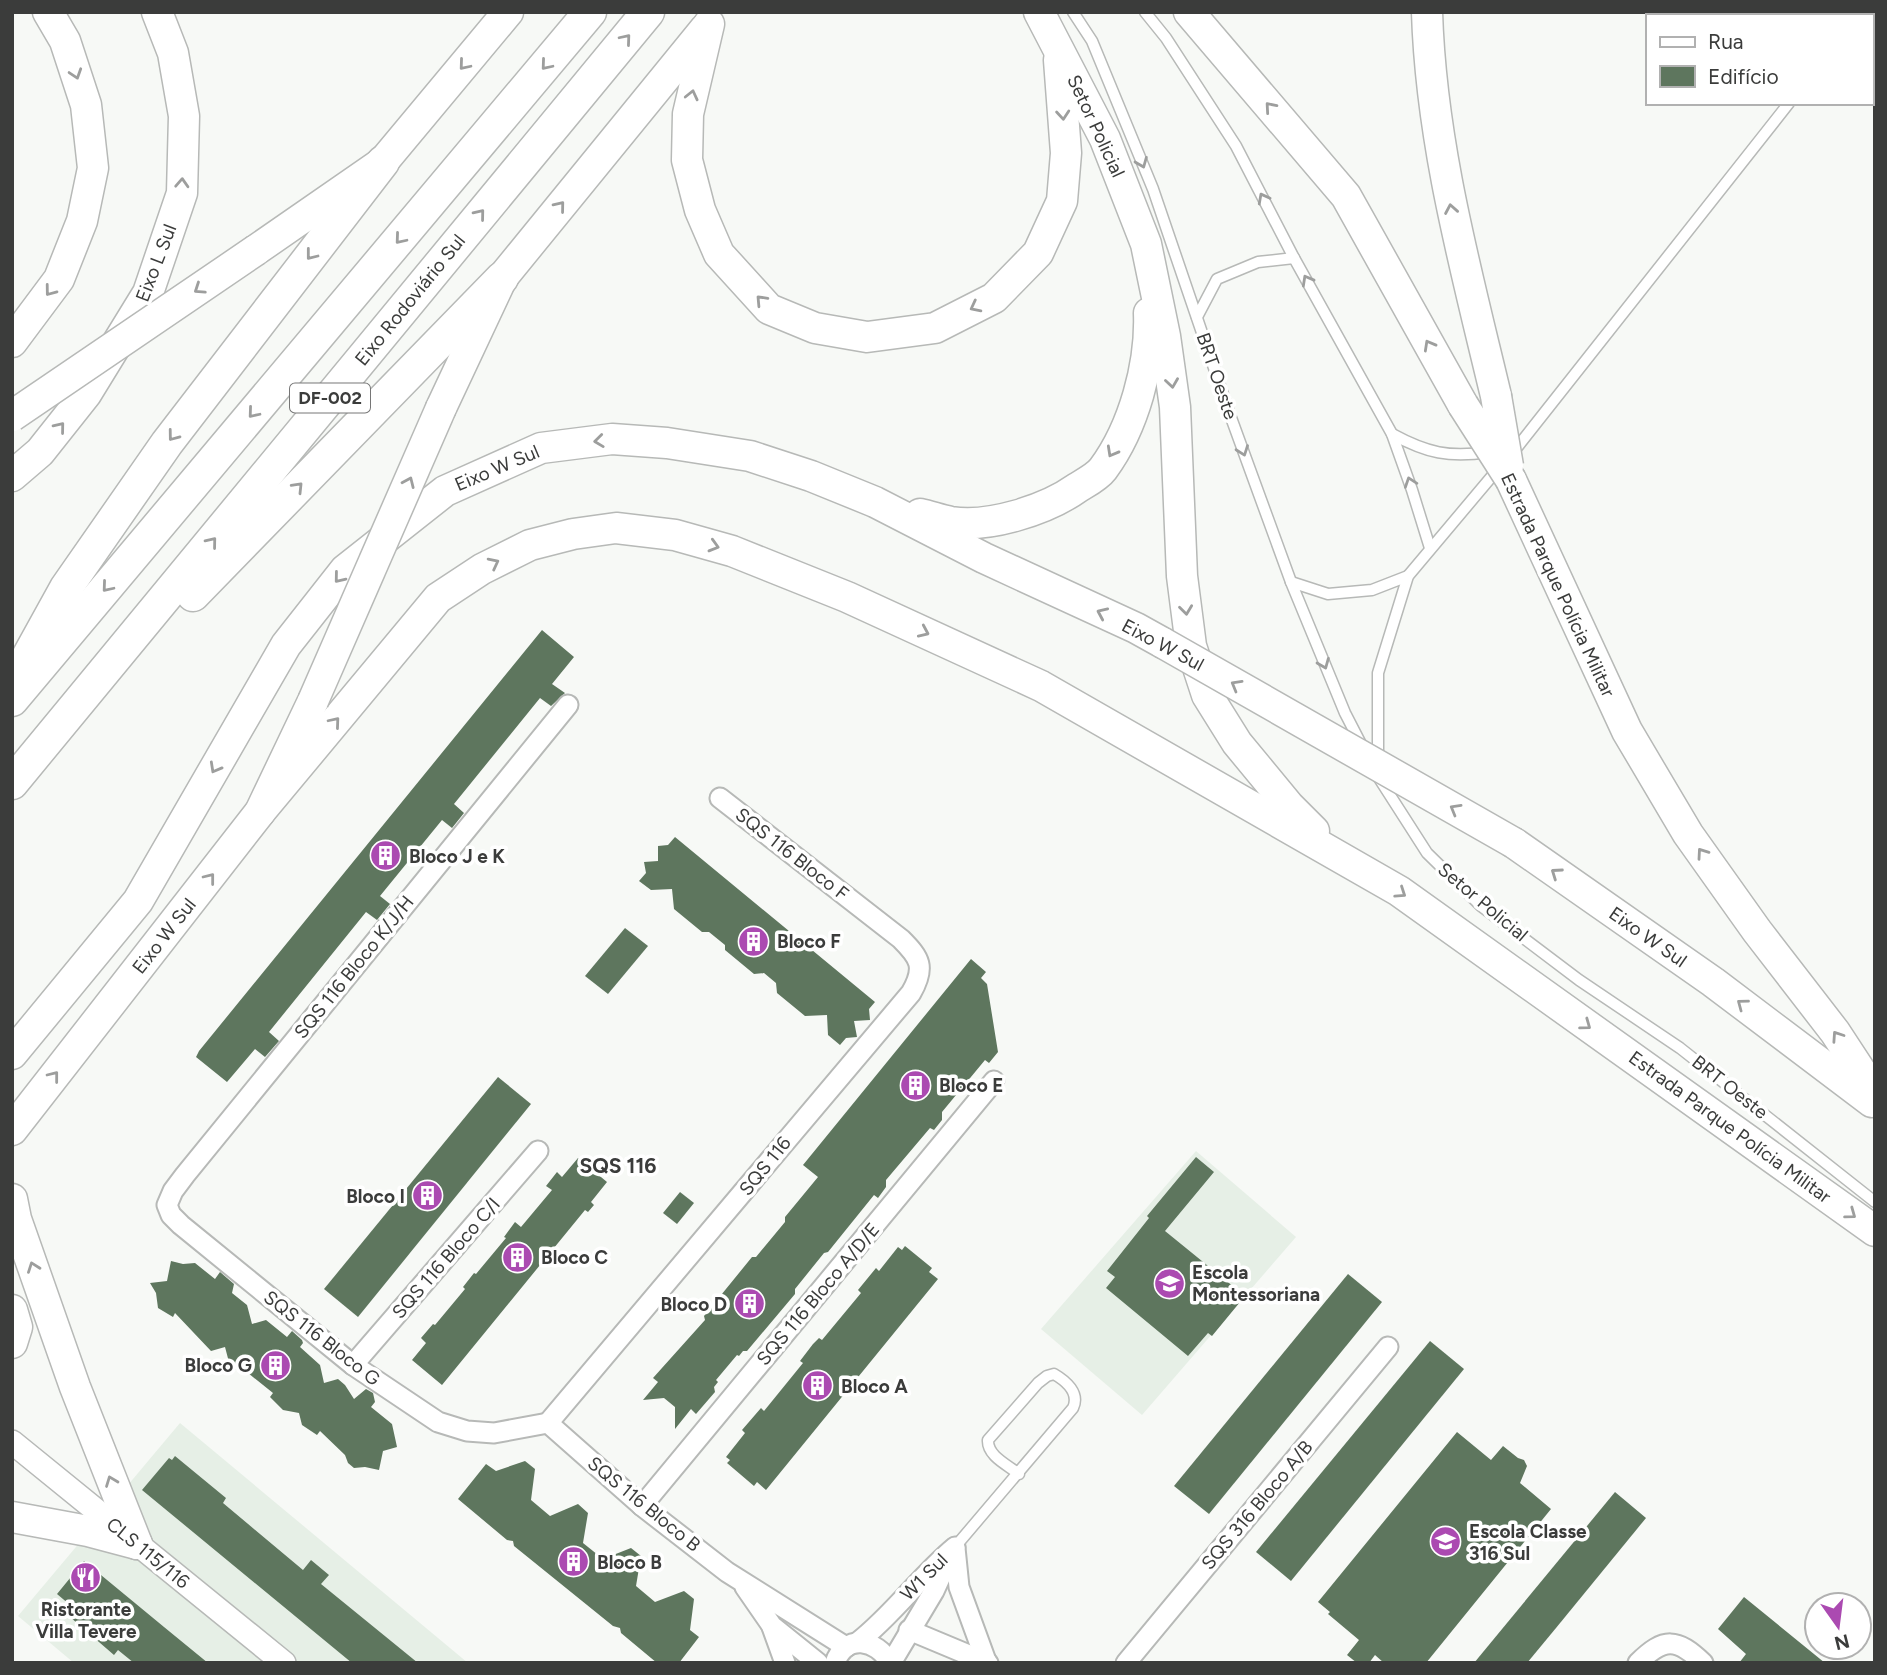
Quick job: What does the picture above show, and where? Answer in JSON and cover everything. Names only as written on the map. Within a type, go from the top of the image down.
[{"type":"highway","name":"DF-002","points":[[12,700],[590,12]]},
{"type":"highway","name":"Eixo Rodoviário Sul","points":[[12,783],[648,12]]},
{"type":"highway","points":[[12,685],[66,588],[167,443],[383,162]]},
{"type":"highway","points":[[45,746],[502,278]]},
{"type":"main road","points":[[12,342],[60,279],[82,221],[93,168],[86,105],[65,41],[48,12]]},
{"type":"main road","name":"Eixo L Sul","points":[[12,476],[40,452],[86,394],[148,293],[182,193],[184,116],[173,52],[157,12]]},
{"type":"main road","points":[[12,416],[383,162],[508,12]]},
{"type":"main road","name":"Setor Policial","points":[[1039,12],[1105,139],[1146,244]]},
{"type":"main road","name":"Estrada Parque Polícia Militar","points":[[1189,12],[1346,196],[1463,405],[1511,480],[1627,731],[1688,834],[1757,931],[1835,1032],[1875,1093]]},
{"type":"main road","points":[[1427,12],[1428,59],[1452,217],[1496,396],[1511,480]]},
{"type":"main road","points":[[714,18],[688,114],[687,160],[700,210],[719,254],[769,309],[815,328],[867,337],[935,328],[994,298],[1038,253],[1062,201],[1066,153],[1058,47]]},
{"type":"main road","name":"Eixo W Sul","points":[[13,1133],[261,812],[313,701],[441,408],[502,278],[714,18]]},
{"type":"main road","points":[[875,502],[953,522],[986,521],[1030,512],[1065,497],[1102,471],[1130,420],[1145,374],[1149,322],[1146,244]]},
{"type":"main road","points":[[1146,244],[1166,337],[1175,407],[1182,576],[1191,646],[1207,695],[1237,743],[1289,806],[1342,858]]},
{"type":"main road","name":"Eixo W Sul","points":[[12,1054],[138,901],[286,645],[345,570],[444,491],[541,448],[612,439],[667,443],[750,456],[811,476],[875,502],[984,558],[1136,628],[1514,843],[1713,982],[1875,1104]]},
{"type":"main road","points":[[261,812],[439,598],[482,569],[530,545],[573,534],[616,528],[675,535],[732,551],[884,614],[1041,685],[1342,858]]},
{"type":"main road","name":"Estrada Parque Polícia Militar","points":[[1342,858],[1399,891],[1875,1231]]},
{"type":"main road","points":[[12,1199],[16,1219],[71,1376],[137,1544]]},
{"type":"main road","points":[[12,1310],[17,1327],[12,1343]]},
{"type":"main road","points":[[12,1517],[88,1531],[137,1544]]},
{"type":"street","name":"SQS 116 Bloco K/J/H","points":[[194,1164],[568,705]]},
{"type":"street","name":"SQS 116 Bloco F","points":[[720,798],[865,909]]},
{"type":"street","name":"SQS 116","points":[[548,1423],[911,993],[920,973],[915,953],[865,909]]},
{"type":"street","name":"SQS 116 Bloco A/D/E","points":[[642,1506],[994,1081]]},
{"type":"street","name":"SQS 116 Bloco C/I","points":[[353,1365],[538,1151]]},
{"type":"street","name":"SQS 116 Bloco G","points":[[194,1164],[169,1199],[167,1205],[171,1215],[353,1365],[438,1422],[467,1432],[494,1433],[548,1423]]},
{"type":"street","name":"SQS 316 Bloco A/B","points":[[1126,1663],[1388,1347]]},
{"type":"street","name":"SQS 116 Bloco B","points":[[548,1423],[642,1506],[743,1583],[847,1650],[872,1644],[884,1651],[891,1663]]},
{"type":"street","name":"CLS 115/116","points":[[12,1442],[284,1663]]},
{"type":"street","name":"W1 Sul","points":[[891,1663],[934,1591],[955,1547]]},
{"type":"street","name":"W1 Sul","points":[[847,1650],[873,1630],[935,1563],[955,1547]]},
{"type":"street","points":[[955,1547],[959,1587],[987,1662]]},
{"type":"street","name":"SQS 116 Bloco B","points":[[743,1583],[772,1626],[785,1663]]},
{"type":"street","name":"SQS 116 Bloco B","points":[[772,1626],[818,1663]]},
{"type":"street","points":[[909,1630],[987,1662]]},
{"type":"street","points":[[1638,1663],[1661,1645],[1673,1643],[1683,1645],[1703,1663]]},
{"type":"lane","points":[[1073,12],[1092,41],[1153,189],[1197,317]]},
{"type":"lane","points":[[1145,12],[1166,38],[1236,146],[1294,258],[1392,434],[1430,548]]},
{"type":"lane","points":[[1378,777],[1378,673],[1408,576],[1525,438],[1787,105]]},
{"type":"lane","name":"BRT Oeste","points":[[1294,258],[1258,262],[1217,279],[1197,317],[1291,582],[1345,713],[1378,777]]},
{"type":"lane","points":[[1392,434],[1415,446],[1458,456],[1489,452],[1525,438]]},
{"type":"lane","points":[[1291,582],[1328,594],[1372,590],[1408,576]]},
{"type":"lane","name":"Setor Policial","points":[[1378,777],[1435,862],[1481,905],[1578,980]]},
{"type":"lane","name":"BRT Oeste","points":[[1578,980],[1680,1048],[1875,1202]]},
{"type":"lane","points":[[955,1547],[1018,1474],[1076,1402],[1072,1389],[1054,1374],[1038,1383],[988,1440],[987,1446],[991,1452],[1018,1474]]},
{"type":"shaded area","name":"Escola Montessoriana","points":[[1196,1151],[1296,1237],[1142,1415],[1041,1329]]},
{"type":"shaded area","points":[[180,1423],[468,1663],[74,1663],[18,1616]]},
{"type":"building","name":"Bloco J e K","points":[[542,630],[574,657],[552,684],[565,693],[551,706],[540,698],[454,804],[464,813],[452,828],[442,820],[380,896],[390,904],[377,920],[366,912],[269,1032],[279,1041],[265,1057],[255,1049],[227,1082],[196,1057],[199,1051]]},
{"type":"building","name":"Bloco F","points":[[675,837],[875,1002],[869,1009],[870,1020],[854,1021],[857,1037],[846,1038],[840,1045],[828,1035],[827,1015],[805,1016],[777,993],[776,983],[764,973],[754,974],[725,950],[725,945],[709,932],[702,932],[674,909],[672,889],[651,890],[639,881],[646,873],[644,862],[658,861],[658,846],[668,845]]},
{"type":"building","points":[[625,928],[648,946],[608,994],[585,976]]},
{"type":"building","points":[[971,959],[986,972],[981,978],[987,984],[998,1052],[989,1063],[985,1060],[942,1112],[942,1120],[934,1130],[930,1128],[886,1180],[886,1187],[878,1198],[874,1195],[828,1252],[824,1253],[795,1289],[795,1294],[747,1351],[737,1355],[716,1380],[718,1382],[714,1387],[715,1392],[696,1414],[691,1409],[675,1429],[675,1407],[664,1398],[643,1400],[658,1382],[653,1378],[705,1320],[704,1316],[752,1257],[756,1257],[785,1222],[785,1217],[818,1177],[803,1165]]},
{"type":"building","name":"Bloco I","points":[[498,1077],[531,1104],[358,1317],[324,1289]]},
{"type":"building","points":[[1196,1157],[1214,1172],[1165,1231],[1245,1296],[1212,1336],[1208,1333],[1188,1356],[1106,1288],[1115,1277],[1107,1271],[1149,1218],[1147,1216]]},
{"type":"building","name":"Bloco C","points":[[578,1158],[607,1182],[591,1202],[594,1205],[588,1212],[585,1210],[442,1385],[412,1360],[426,1343],[421,1338],[465,1289],[463,1287],[506,1238],[504,1237],[515,1222],[521,1227],[552,1190],[546,1186],[557,1172],[562,1177]]},
{"type":"building","points":[[680,1192],[694,1203],[677,1224],[663,1213]]},
{"type":"building","name":"Bloco A","points":[[905,1246],[932,1268],[929,1272],[938,1279],[766,1490],[757,1482],[754,1486],[727,1463],[730,1460],[726,1457],[745,1433],[742,1430],[761,1408],[764,1411],[803,1363],[800,1361],[813,1344],[819,1338],[822,1340],[861,1293],[858,1290],[876,1268],[879,1271],[898,1247],[902,1250]]},
{"type":"building","name":"Bloco G","points":[[171,1261],[195,1263],[215,1279],[220,1272],[234,1284],[232,1293],[247,1305],[252,1324],[266,1320],[287,1337],[292,1331],[302,1340],[300,1347],[320,1365],[324,1383],[338,1379],[354,1399],[366,1389],[373,1393],[375,1402],[371,1407],[392,1424],[397,1447],[383,1451],[379,1470],[354,1468],[345,1455],[320,1431],[317,1435],[302,1425],[299,1413],[283,1410],[270,1397],[273,1393],[248,1373],[245,1375],[230,1366],[225,1347],[211,1351],[175,1313],[173,1317],[158,1308],[156,1293],[150,1283],[167,1281]]},
{"type":"building","points":[[1348,1274],[1382,1302],[1209,1514],[1174,1486]]},
{"type":"building","points":[[1430,1341],[1464,1369],[1291,1581],[1256,1552]]},
{"type":"building","name":"Escola Classe 316 Sul","points":[[1457,1432],[1491,1460],[1503,1446],[1524,1460],[1527,1466],[1520,1483],[1551,1509],[1426,1663],[1384,1663],[1375,1655],[1369,1663],[1357,1663],[1347,1655],[1359,1640],[1318,1602]]},
{"type":"building","points":[[175,1456],[226,1498],[223,1503],[303,1570],[311,1560],[329,1575],[321,1584],[418,1663],[352,1663],[142,1490],[169,1458],[172,1460]]},
{"type":"building","name":"Bloco B","points":[[525,1461],[535,1469],[531,1500],[550,1516],[578,1504],[588,1513],[583,1543],[603,1559],[631,1548],[641,1556],[636,1586],[655,1602],[684,1591],[694,1599],[690,1630],[699,1637],[679,1663],[657,1663],[621,1633],[620,1628],[613,1626],[514,1546],[513,1541],[507,1540],[458,1499],[486,1464],[496,1471]]},
{"type":"building","points":[[1615,1492],[1646,1518],[1556,1628],[1527,1663],[1474,1663]]},
{"type":"building","points":[[84,1561],[208,1663],[134,1663],[118,1650],[114,1655],[70,1617],[76,1610],[57,1594]]},
{"type":"building","points":[[1744,1597],[1803,1645],[1803,1661],[1825,1663],[1739,1663],[1746,1654],[1718,1629]]},
{"type":"place","name":"Bloco J e K","points":[[386,856]]},
{"type":"place","name":"Bloco F","points":[[754,941]]},
{"type":"place","name":"Bloco E","points":[[916,1085]]},
{"type":"place","name":"Bloco I","points":[[428,1196]]},
{"type":"place","name":"Bloco C","points":[[518,1257]]},
{"type":"place","name":"Escola Montessoriana","points":[[1169,1283]]},
{"type":"place","name":"Bloco D","points":[[750,1304]]},
{"type":"place","name":"Bloco G","points":[[275,1365]]},
{"type":"place","name":"Bloco A","points":[[818,1386]]},
{"type":"place","name":"Escola Classe 316 Sul","points":[[1446,1542]]},
{"type":"place","name":"Bloco B","points":[[574,1562]]},
{"type":"place","name":"Ristorante Villa Tevere","points":[[86,1578]]},
{"type":"district","name":"SQS 116","points":[[618,1165]]}]
